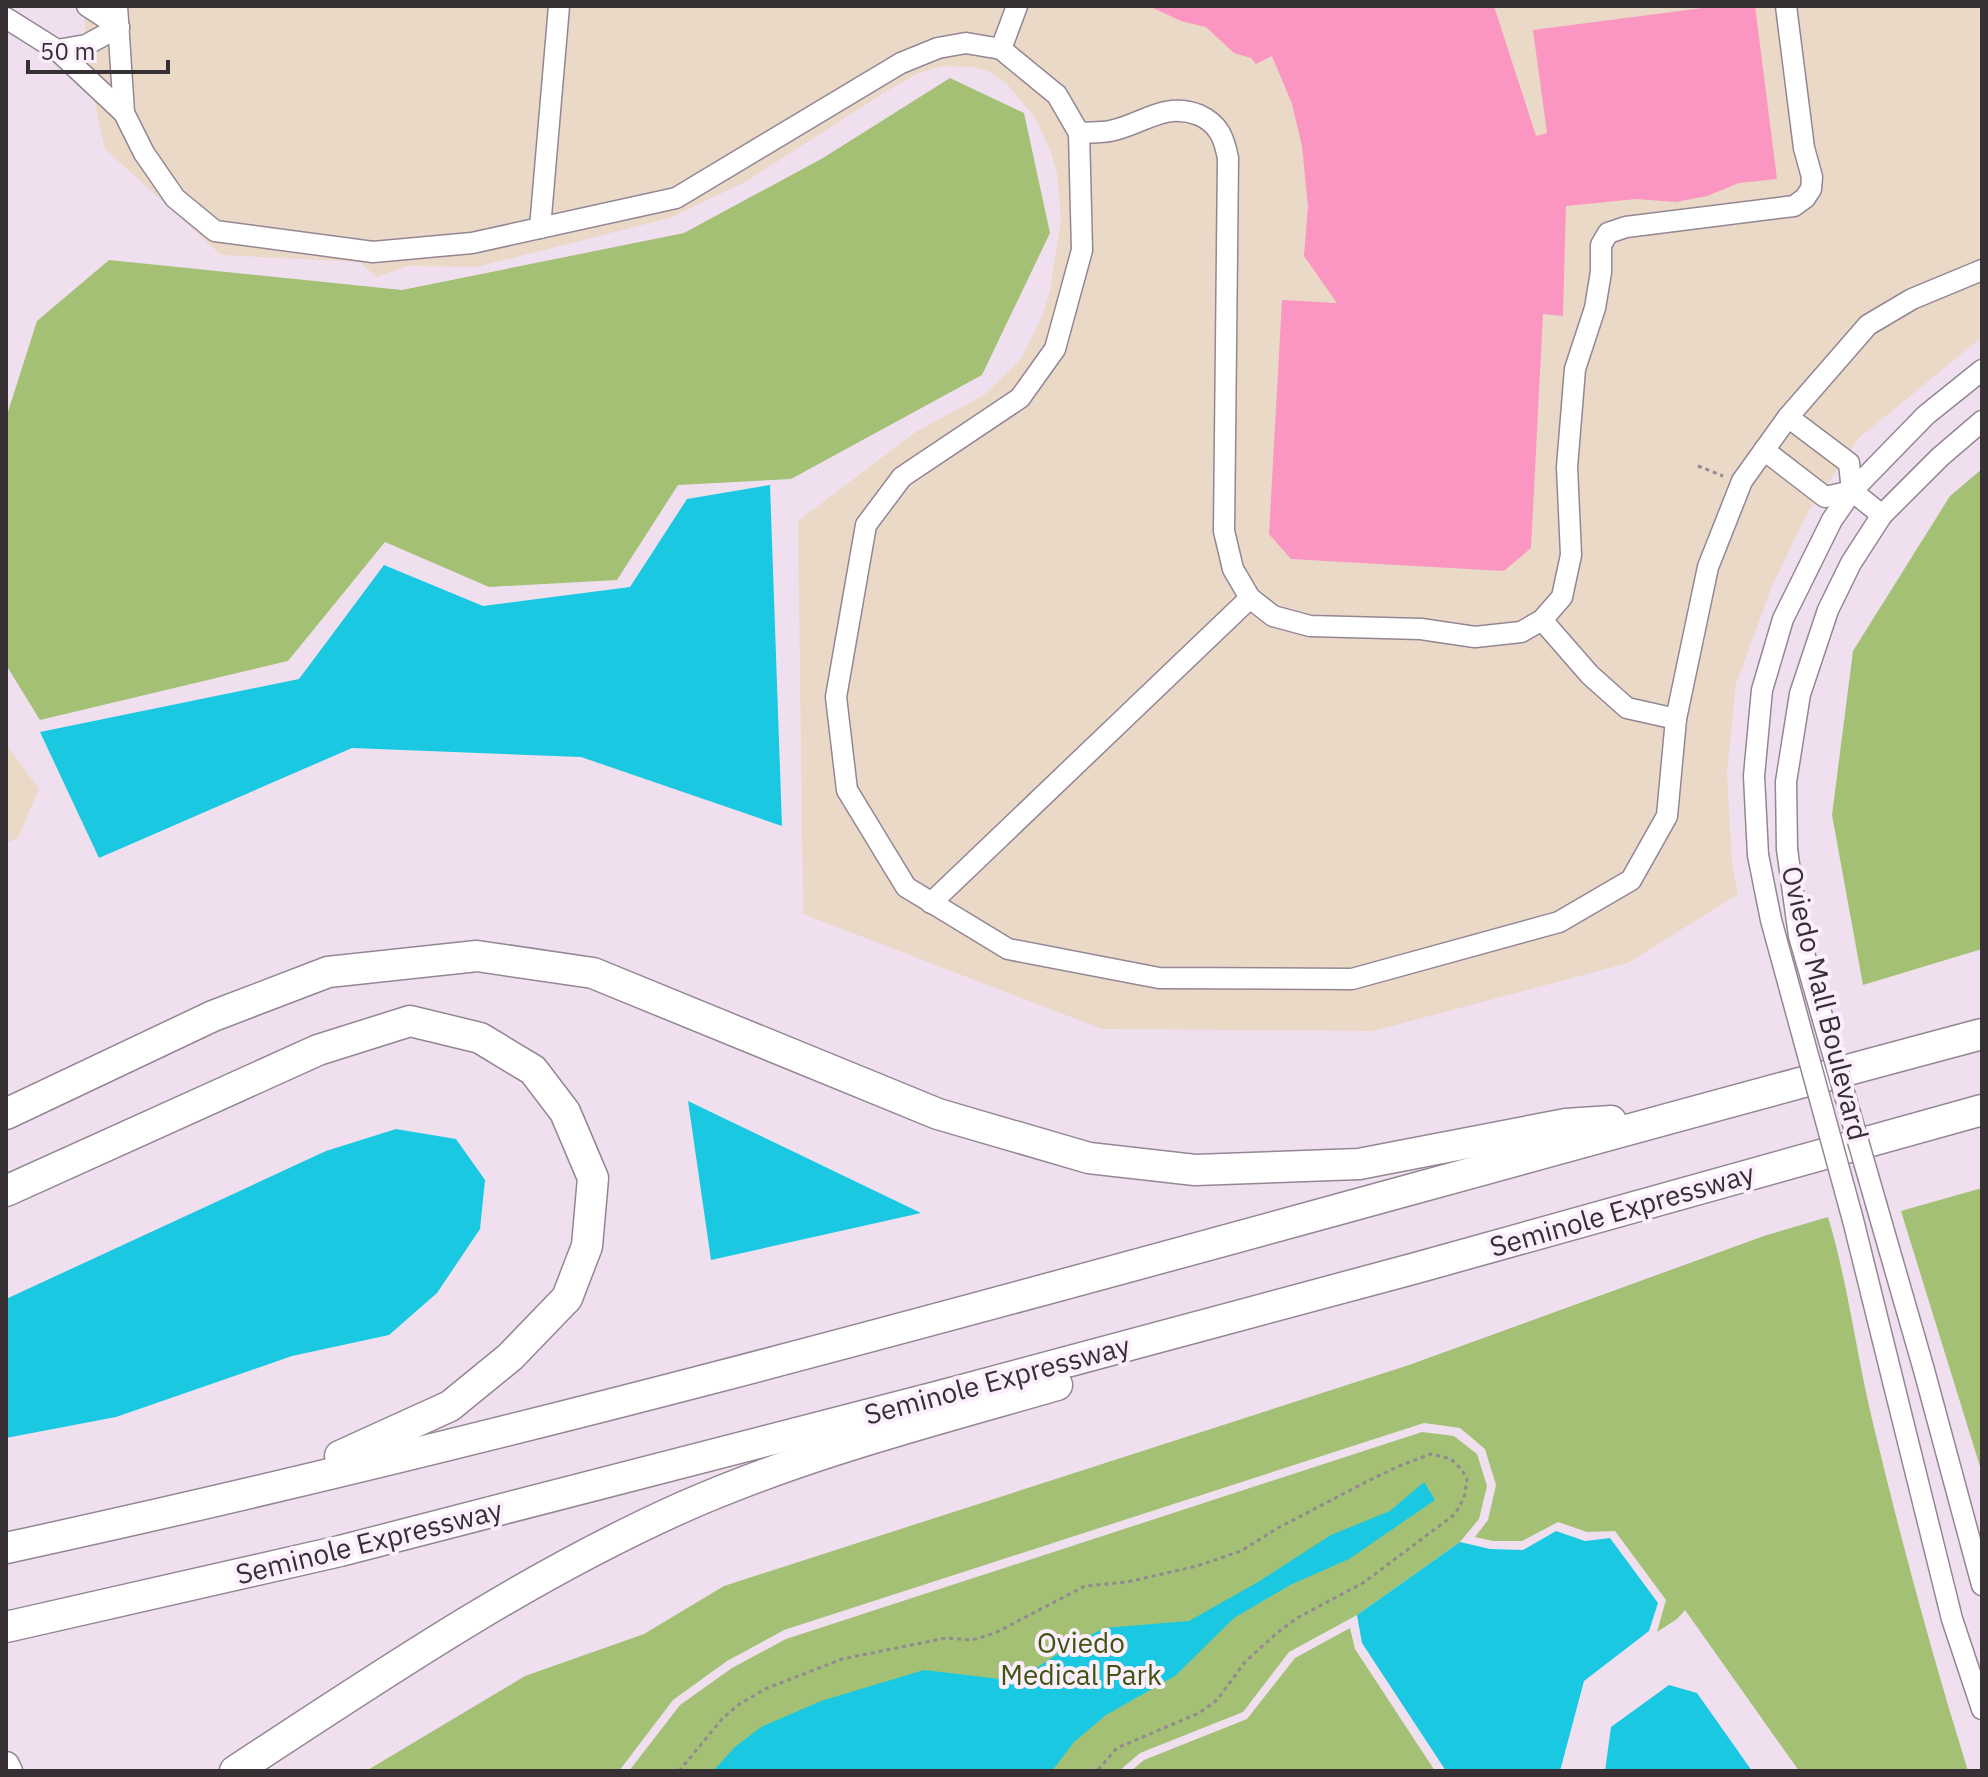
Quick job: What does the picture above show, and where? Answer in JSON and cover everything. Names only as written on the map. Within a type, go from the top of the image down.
[{"type":"highway","points":[[6,1114],[213,1016],[328,972],[477,956],[593,973],[938,1114],[1089,1158],[1195,1170],[1359,1164],[1565,1136],[1679,1115],[1982,1034]]},
{"type":"highway","points":[[6,1191],[318,1050],[410,1021],[480,1038],[533,1070],[565,1112],[593,1178],[587,1246],[567,1298],[510,1357],[450,1406],[353,1452],[120,1523]]},
{"type":"highway","name":"Seminole Expressway","points":[[6,1627],[340,1551],[924,1400],[1416,1268],[1982,1110]]},
{"type":"highway","points":[[6,1548],[318,1477],[701,1382],[1565,1136]]},
{"type":"highway","points":[[235,1771],[495,1604],[615,1539],[686,1506],[786,1467],[925,1423],[1238,1333],[1416,1268]]},
{"type":"highway","points":[[265,1771],[331,1708]]},
{"type":"main road","points":[[6,1765],[9,1771]]},
{"type":"street","points":[[87,6],[119,27]]},
{"type":"street","points":[[117,6],[124,113]]},
{"type":"street","points":[[540,228],[559,6]]},
{"type":"street","points":[[1001,49],[1017,6]]},
{"type":"street","points":[[1079,133],[1112,131],[1149,116],[1183,109],[1211,120],[1224,137],[1228,158],[1224,531],[1233,569],[1250,598],[1273,616],[1310,626],[1421,629],[1475,637],[1521,632],[1542,620],[1562,597],[1571,555],[1567,467],[1575,369],[1595,308],[1601,272],[1601,245],[1608,233],[1626,227],[1794,206],[1811,189],[1812,177],[1804,148],[1786,6]]},
{"type":"street","points":[[6,18],[57,50],[124,113],[144,153],[175,198],[215,231],[373,252],[472,243],[676,198],[901,63],[938,48],[966,43],[1001,49],[1057,95],[1079,133],[1082,250],[1055,349],[1020,398],[902,477],[866,525],[836,697],[847,790],[906,887],[1008,949],[1159,978],[1352,979],[1559,922],[1631,880],[1667,816],[1676,719],[1708,567],[1742,481],[1788,417],[1868,325],[1912,299],[1982,270]]},
{"type":"street","points":[[57,50],[86,45],[119,27]]},
{"type":"street","name":"Oviedo Mall Boulevard","points":[[1982,370],[1926,415],[1852,491],[1832,520],[1783,619],[1762,690],[1754,776],[1758,855],[1771,920],[1853,1220],[1952,1619],[1982,1709]]},
{"type":"street","points":[[1788,417],[1849,463],[1852,491],[1882,515]]},
{"type":"street","name":"Oviedo Mall Boulevard","points":[[1982,421],[1940,457],[1882,515],[1851,563],[1828,610],[1800,694],[1786,782],[1787,849],[1799,936],[1924,1370],[1982,1585]]},
{"type":"street","points":[[1764,450],[1825,497],[1852,491]]},
{"type":"street","points":[[931,903],[1250,598]]},
{"type":"street","points":[[1542,620],[1590,675],[1627,708],[1676,719]]},
{"type":"path","points":[[1698,466],[1723,476]]},
{"type":"path","points":[[679,1771],[722,1719],[738,1705],[765,1689],[842,1659],[946,1638],[972,1640],[995,1633],[1085,1586],[1127,1582],[1197,1566],[1241,1551],[1364,1483],[1431,1454],[1451,1459],[1462,1470],[1467,1479],[1464,1498],[1455,1514],[1363,1583],[1297,1618],[1277,1633],[1245,1662],[1217,1700],[1199,1713],[1117,1748],[1097,1771]]},
{"type":"shaded area","points":[[85,6],[1982,6],[1982,337],[1859,438],[1808,512],[1772,586],[1736,684],[1727,772],[1732,864],[1738,894],[1628,963],[1373,1031],[1102,1029],[803,914],[798,521],[917,431],[984,395],[1021,359],[1042,317],[1050,290],[1061,220],[1057,174],[1051,152],[1035,118],[1007,84],[990,72],[973,67],[942,66],[919,73],[747,181],[670,218],[477,267],[408,266],[376,277],[360,262],[221,255],[105,149],[85,60]]},
{"type":"shaded area","points":[[6,744],[39,789],[18,838],[6,843]]},
{"type":"green space","points":[[950,78],[1024,113],[1050,233],[982,375],[791,479],[678,485],[617,580],[489,587],[385,542],[288,661],[40,720],[6,665],[6,418],[37,321],[109,260],[402,290],[684,233],[823,158]]},
{"type":"green space","points":[[1982,469],[1982,949],[1863,985],[1832,815],[1853,651],[1950,496]]},
{"type":"green space","points":[[1982,1188],[1982,1473],[1901,1211]]},
{"type":"green space","points":[[1828,1217],[1894,1507],[1968,1771],[1799,1771],[1685,1610],[1657,1632],[1666,1600],[1615,1531],[1587,1532],[1558,1522],[1522,1541],[1493,1541],[1475,1537],[1488,1520],[1496,1485],[1485,1449],[1460,1428],[1424,1423],[784,1630],[727,1661],[673,1700],[619,1771],[366,1771],[525,1676],[644,1634],[724,1586],[1409,1365],[1764,1236]]},
{"type":"green space","name":"Oviedo Medical Park","points":[[1422,1432],[1454,1436],[1477,1454],[1487,1486],[1479,1519],[1460,1542],[1357,1615],[1289,1652],[1243,1712],[1140,1753],[1119,1771],[629,1771],[680,1705],[732,1668],[786,1639]]},
{"type":"green space","points":[[1350,1628],[1355,1649],[1435,1771],[1131,1771],[1144,1760],[1247,1719],[1295,1658]]},
{"type":"water","points":[[770,485],[782,826],[581,757],[352,748],[99,858],[40,732],[299,679],[384,565],[483,606],[630,587],[687,499]]},
{"type":"water","points":[[688,1101],[921,1213],[711,1260]]},
{"type":"water","points":[[396,1129],[456,1139],[485,1180],[480,1229],[437,1293],[389,1335],[292,1356],[116,1417],[6,1438],[6,1299],[326,1151]]},
{"type":"water","points":[[1424,1482],[1435,1500],[1349,1559],[1290,1585],[1234,1618],[1175,1676],[1106,1715],[1074,1742],[1052,1771],[713,1771],[735,1747],[761,1727],[821,1701],[924,1670],[1017,1681],[1068,1647],[1104,1628],[1189,1621],[1331,1535],[1390,1511]]},
{"type":"water","points":[[1556,1531],[1585,1541],[1610,1538],[1658,1603],[1649,1631],[1584,1681],[1560,1771],[1446,1771],[1362,1643],[1357,1615],[1460,1542],[1490,1549],[1523,1550]]},
{"type":"water","points":[[1669,1685],[1697,1693],[1752,1771],[1605,1771],[1611,1727]]},
{"type":"building","points":[[1149,6],[1494,6],[1536,136],[1547,133],[1533,30],[1718,6],[1755,6],[1777,179],[1739,183],[1707,196],[1676,202],[1636,199],[1566,206],[1563,316],[1543,314],[1531,548],[1504,571],[1291,559],[1269,534],[1282,300],[1337,303],[1304,256],[1308,207],[1302,146],[1292,104],[1272,56],[1256,64],[1251,58],[1234,53],[1206,27],[1181,21]]}]
